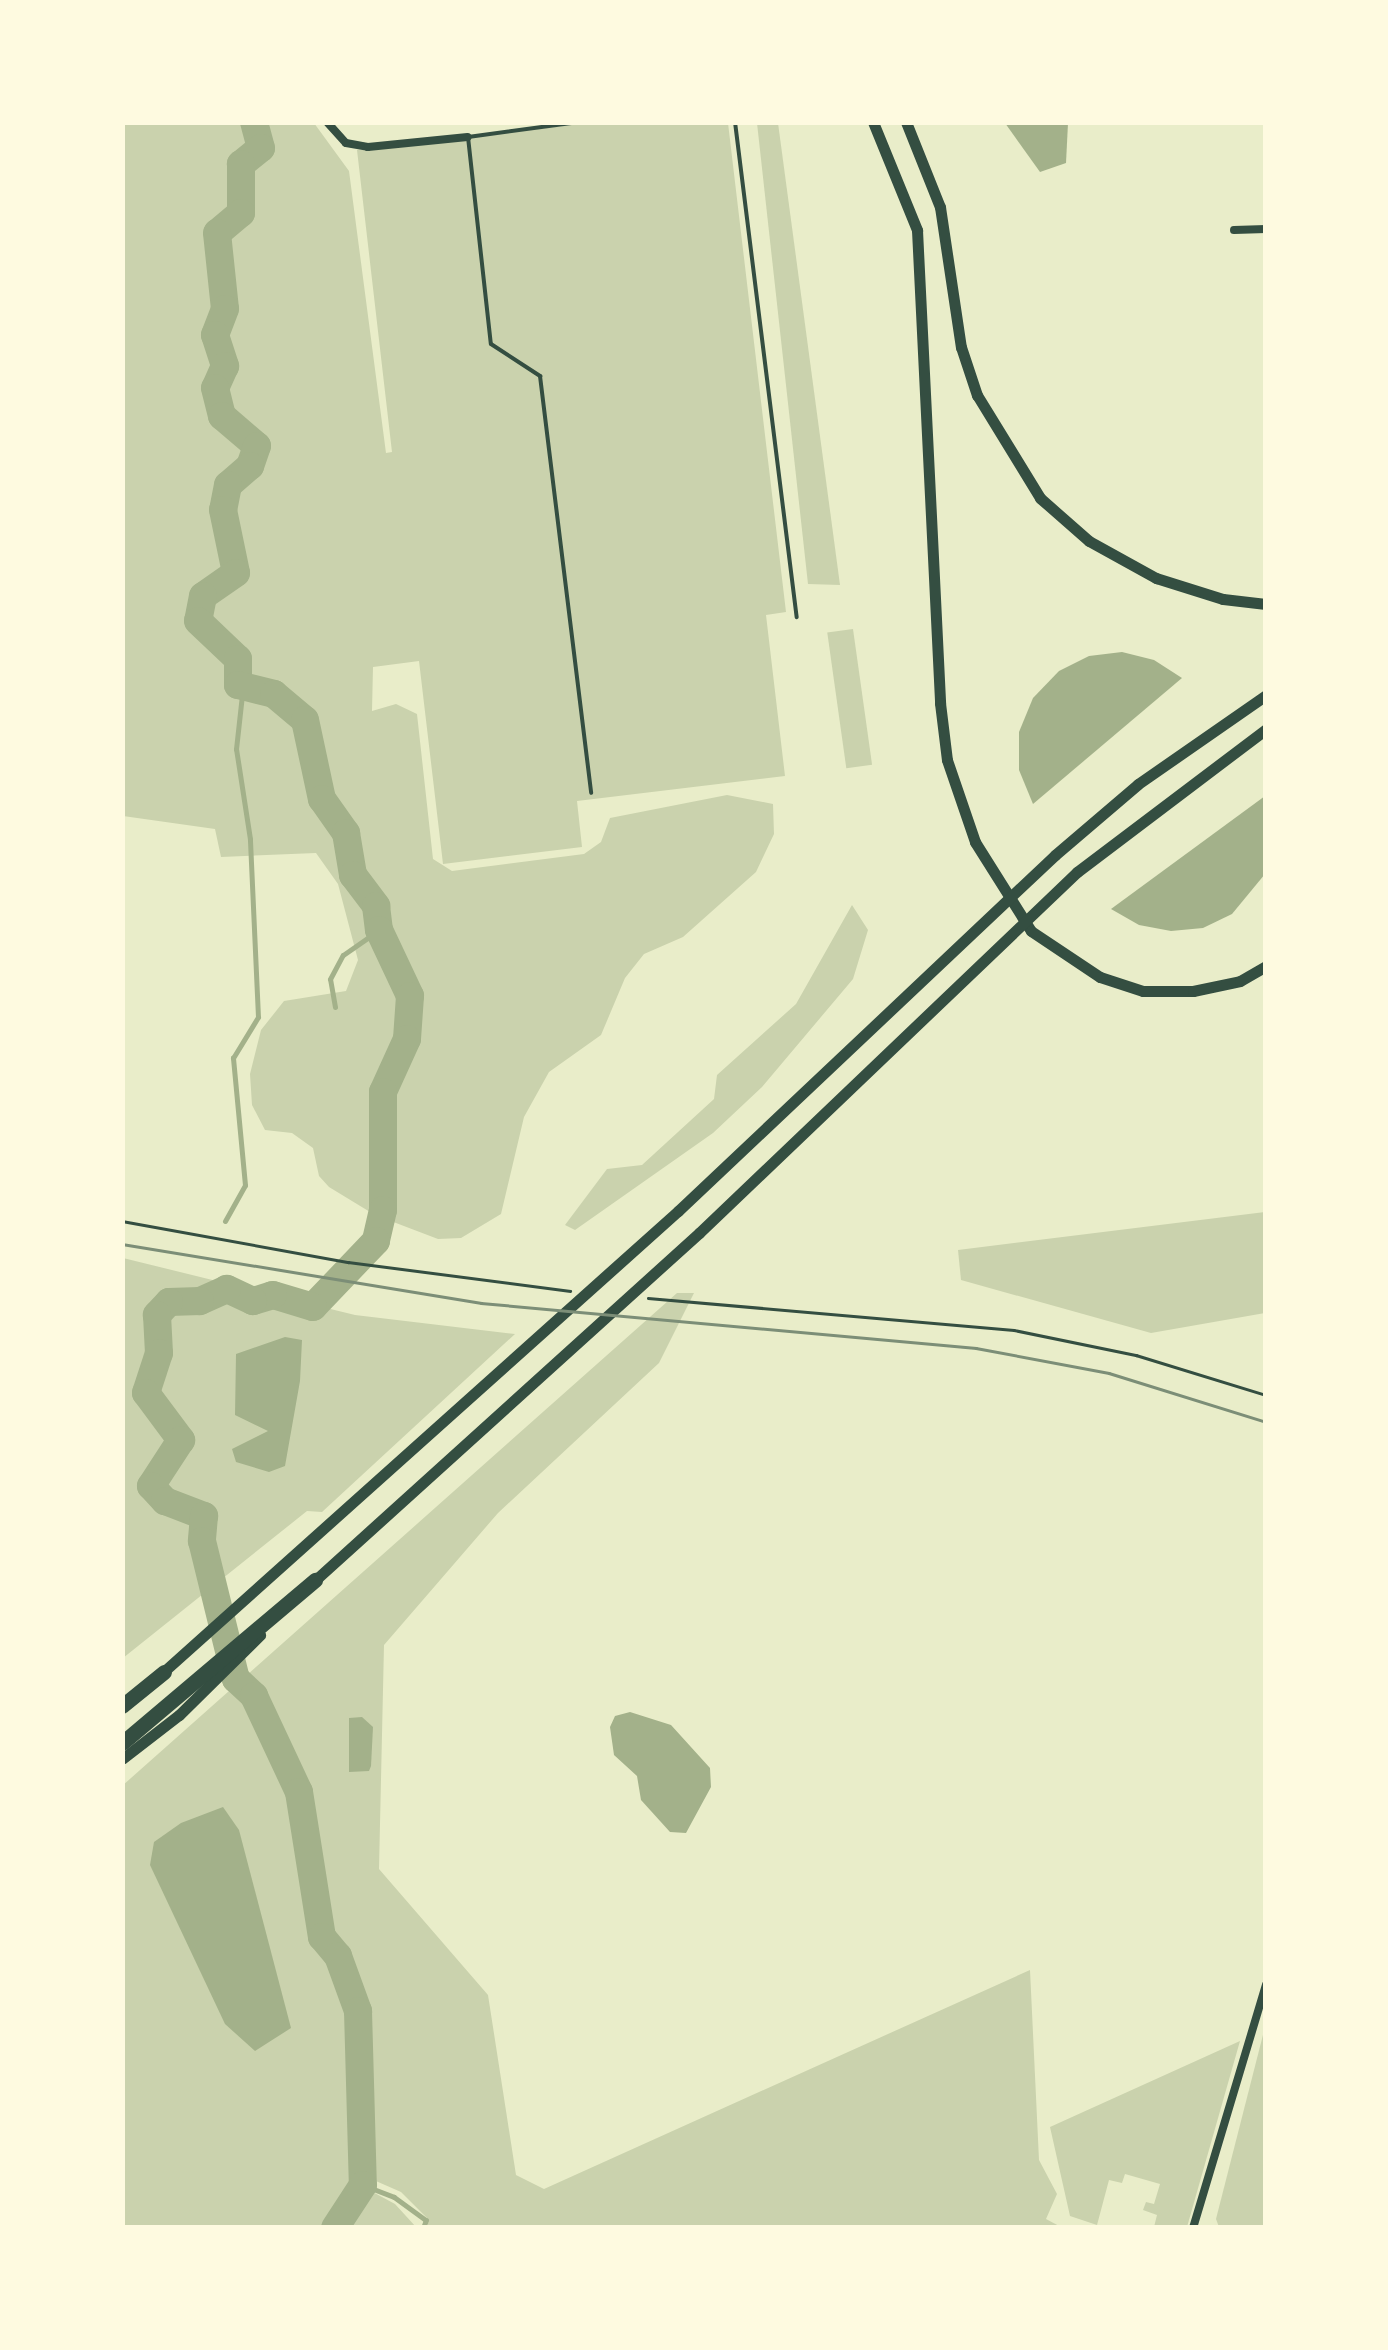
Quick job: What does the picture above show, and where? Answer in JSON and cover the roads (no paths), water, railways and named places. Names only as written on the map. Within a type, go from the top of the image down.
[{"type":"highway","points":[[122,1743],[179,1706],[315,1580]]},
{"type":"highway","points":[[122,1706],[165,1671]]},
{"type":"main road","points":[[873,122],[917,230],[940,703],[948,760],[975,842],[1009,904],[1063,958],[1143,991],[1193,992],[1240,981],[1266,966]]},
{"type":"main road","points":[[906,122],[940,207],[962,347],[976,396],[1040,498],[1089,540],[1156,578],[1223,599],[1266,604]]},
{"type":"main road","points":[[122,1696],[165,1671],[271,1579],[678,1212],[1055,854],[1138,784],[1266,696]]},
{"type":"main road","points":[[315,1580],[699,1232],[1076,872],[1266,729]]},
{"type":"main road","points":[[122,1759],[179,1706]]},
{"type":"street","points":[[326,122],[346,143],[368,147],[468,137]]},
{"type":"street","points":[[1234,230],[1266,230]]},
{"type":"street","points":[[1193,2228],[1266,1985]]},
{"type":"lane","points":[[579,122],[468,137],[491,344],[540,376],[591,794]]},
{"type":"lane","points":[[734,122],[797,617]]},
{"type":"waterway","points":[[254,122],[261,148],[241,164],[241,213],[217,233],[225,309],[215,335],[225,366],[215,388],[222,416],[257,446],[250,466],[228,485],[223,510],[236,573],[203,596],[198,621],[238,659],[238,685],[274,694],[305,720],[322,799],[346,833],[353,875],[376,906],[379,930],[410,996],[407,1039],[383,1092],[383,1210],[376,1241],[313,1307],[273,1295],[253,1301],[227,1289],[200,1301],[169,1302],[157,1315],[159,1353],[146,1393],[181,1440],[151,1486],[165,1501],[204,1516],[202,1541],[236,1679],[254,1696],[299,1792],[322,1937],[338,1956],[358,2011],[363,2185],[335,2228]]},
{"type":"waterway","points":[[225,1221],[245,1185],[233,1058],[258,1017],[250,839],[236,749],[243,686]]},
{"type":"waterway","points":[[335,1007],[330,979],[343,955],[379,930]]},
{"type":"waterway","points":[[363,2185],[394,2197],[426,2220],[423,2228]]},
{"type":"tram line","points":[[122,1244],[481,1303],[976,1348],[1109,1373],[1266,1422]]}]
